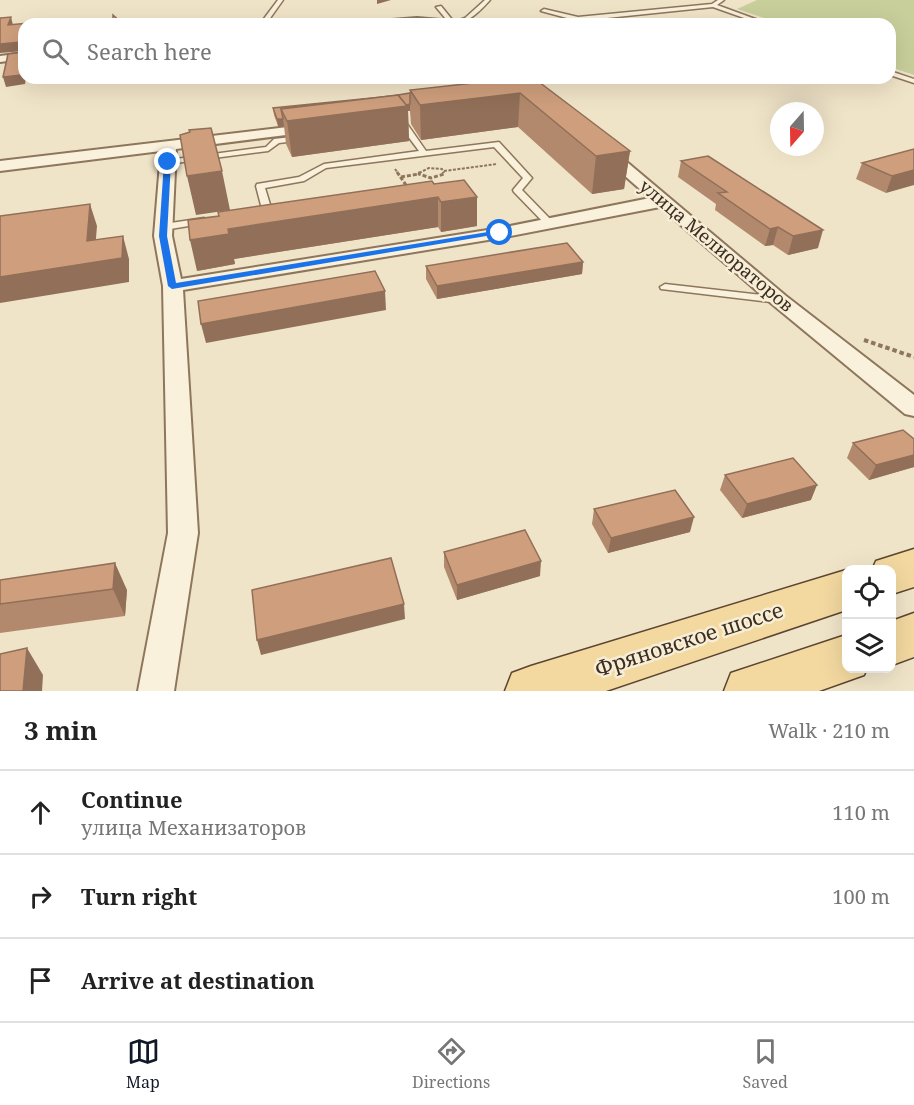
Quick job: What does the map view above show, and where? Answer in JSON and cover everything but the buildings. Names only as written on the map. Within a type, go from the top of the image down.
[{"type":"main road","points":[[896,573],[914,568]]},
{"type":"main road","name":"Фряновское шоссе","points":[[531,691],[842,591]]},
{"type":"main road","points":[[896,641],[914,635]]},
{"type":"main road","points":[[750,691],[842,659]]},
{"type":"street","points":[[0,59],[18,57]]},
{"type":"street","points":[[0,166],[168,154],[327,131]]},
{"type":"street","name":"улица Мелиораторов","points":[[590,138],[779,300],[914,408]]},
{"type":"street","points":[[156,691],[183,533],[172,286],[163,236],[168,154]]},
{"type":"street","points":[[172,286],[549,223],[662,201]]},
{"type":"lane","points":[[268,18],[281,0]]},
{"type":"lane","points":[[468,18],[488,0]]},
{"type":"lane","points":[[588,18],[713,5],[722,0]]},
{"type":"lane","points":[[713,5],[749,18]]},
{"type":"lane","points":[[439,7],[448,18]]},
{"type":"lane","points":[[544,11],[574,18]]},
{"type":"lane","points":[[896,75],[914,81]]},
{"type":"lane","points":[[399,121],[424,153]]},
{"type":"lane","points":[[244,215],[267,211],[260,186],[301,179],[324,166],[496,144],[528,178],[518,190],[549,223]]},
{"type":"lane","points":[[164,227],[210,220]]},
{"type":"lane","points":[[665,287],[779,300]]},
{"type":"path","points":[[419,174],[422,170],[429,168],[444,171],[512,162]]},
{"type":"path","points":[[401,177],[419,174],[435,178],[443,175],[444,171]]},
{"type":"green space","points":[[757,0],[914,0],[914,75],[896,69],[896,18],[764,18],[737,9]]},
{"type":"route","points":[[168,162],[163,236],[172,286],[500,233]]}]
